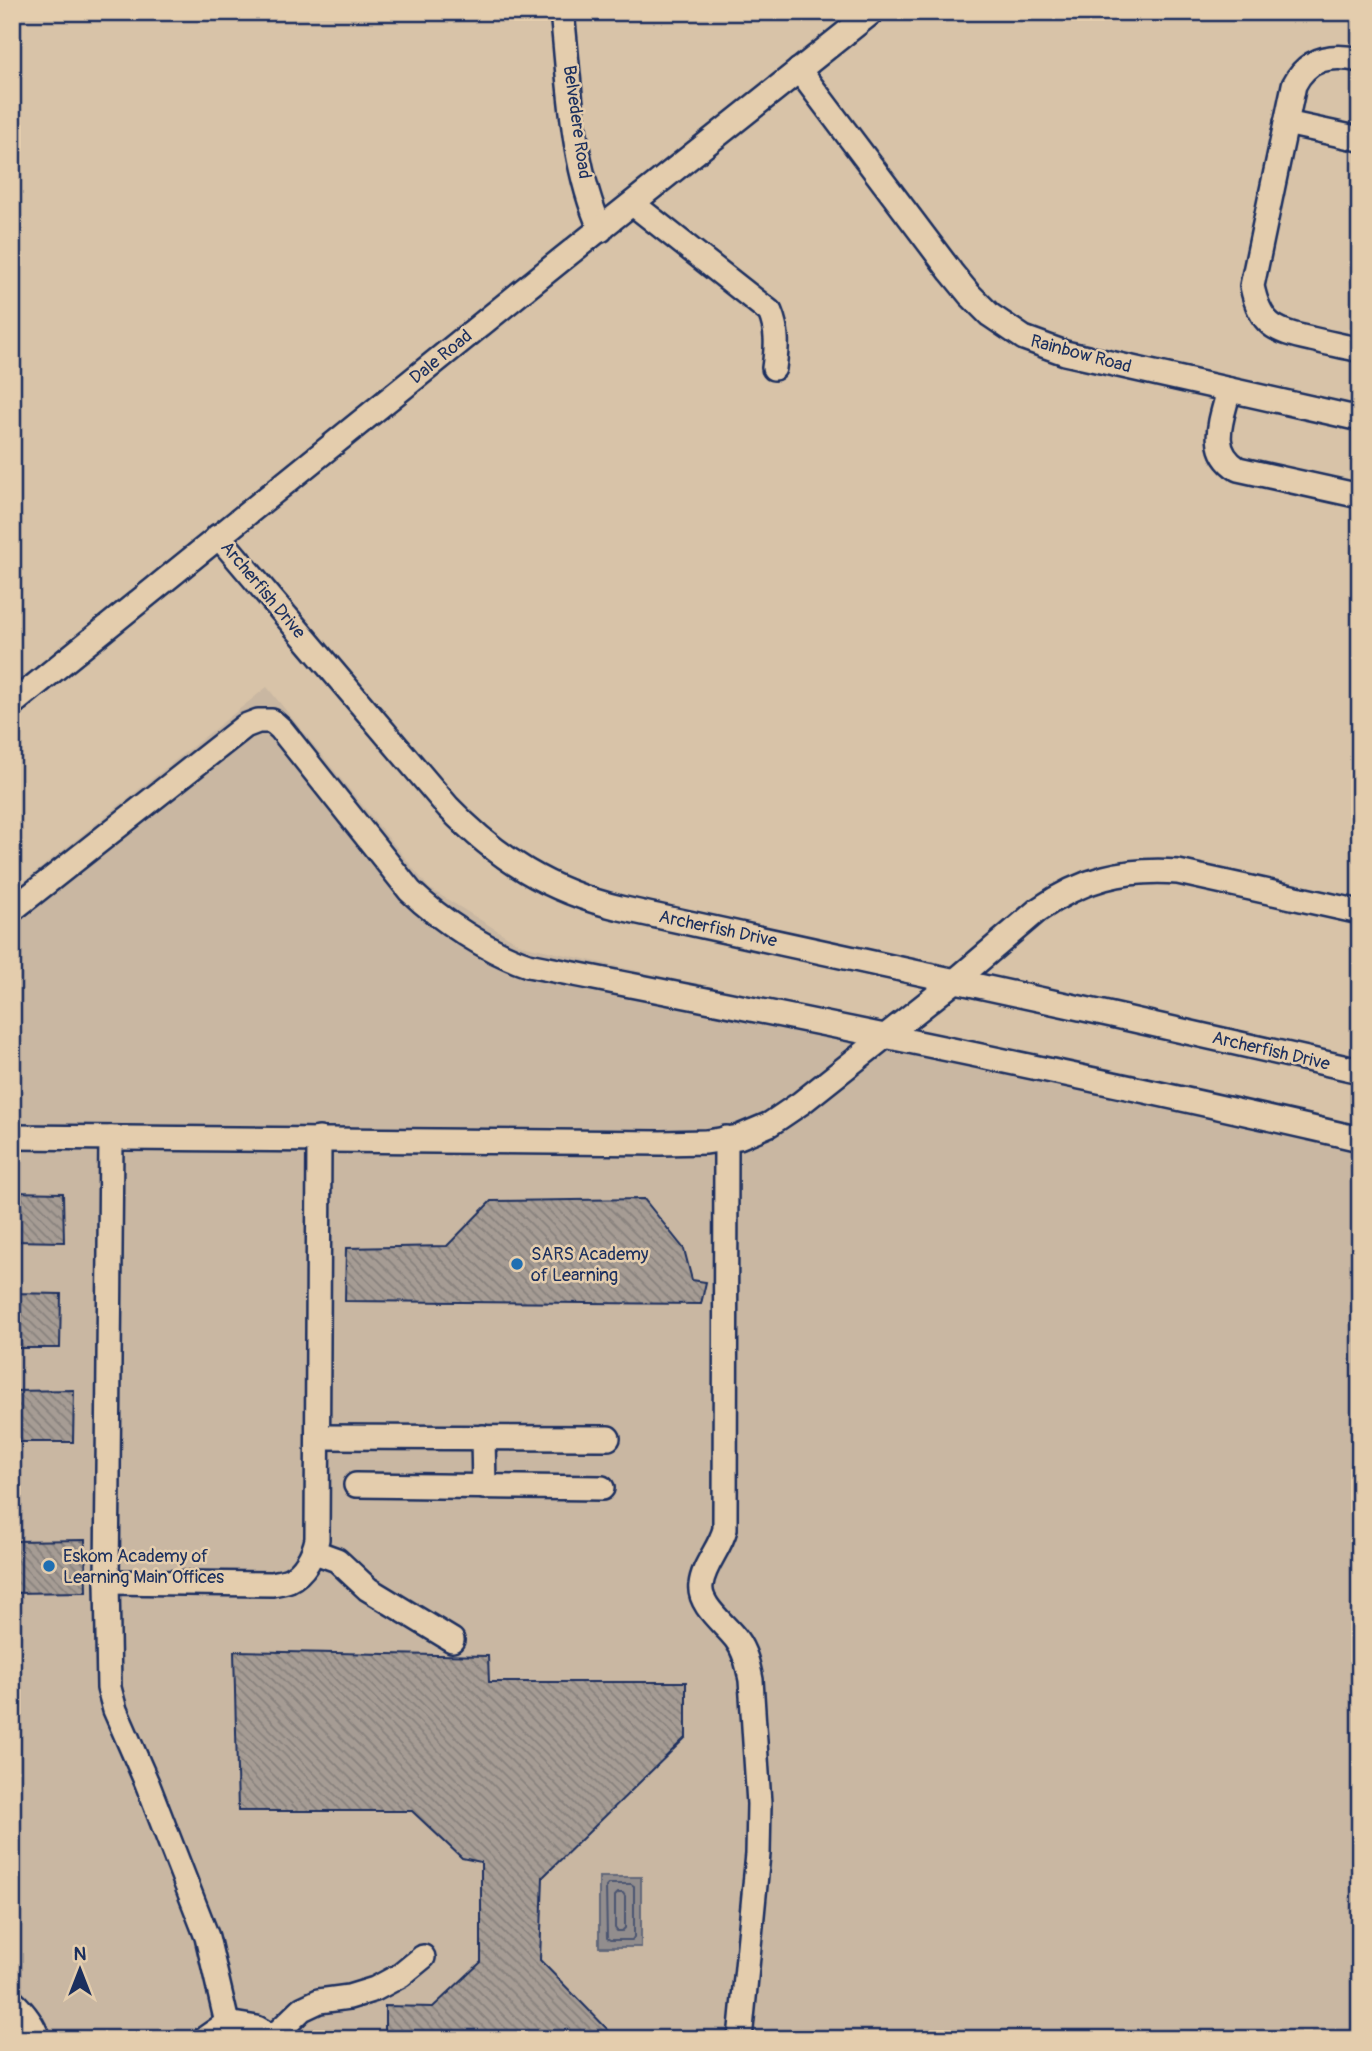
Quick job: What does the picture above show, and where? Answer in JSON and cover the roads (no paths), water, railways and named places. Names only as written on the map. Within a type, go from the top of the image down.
[{"type":"street","name":"Belvedere Road","points":[[562,12],[582,169],[590,203],[601,230]]},
{"type":"street","name":"Dale Road","points":[[12,704],[872,12]]},
{"type":"street","points":[[1360,60],[1340,55],[1323,59],[1299,75],[1294,85],[1252,286],[1256,305],[1273,327],[1286,334],[1360,350]]},
{"type":"street","name":"Rainbow Road","points":[[799,70],[951,272],[976,301],[1005,327],[1024,338],[1065,353],[1360,419]]},
{"type":"street","points":[[1286,123],[1360,139]]},
{"type":"street","points":[[632,204],[770,312],[778,346],[774,368]]},
{"type":"street","points":[[1229,390],[1219,434],[1219,444],[1227,463],[1238,469],[1360,496]]},
{"type":"street","name":"Archerfish Drive","points":[[218,536],[448,807],[488,846],[520,868],[559,888],[599,903],[1360,1072]]},
{"type":"street","points":[[12,910],[245,726],[258,720],[272,721],[410,891],[432,911],[510,959],[542,968],[885,1035],[1360,1139]]},
{"type":"street","points":[[12,1137],[661,1143],[706,1142],[739,1137],[784,1115],[955,981],[1050,901],[1087,883],[1124,872],[1178,872],[1360,912]]},
{"type":"street","points":[[111,1138],[107,1582],[111,1699],[208,1937],[218,2032],[257,2028],[274,2038],[302,2008],[319,2001],[349,1997],[375,1989],[401,1975],[423,1957]]},
{"type":"street","points":[[726,1138],[725,1529],[718,1549],[703,1574],[701,1591],[709,1607],[737,1640],[747,1660],[751,1679],[759,1804],[758,1854],[740,2039]]},
{"type":"street","points":[[107,1582],[272,1584],[296,1575],[315,1552],[319,1139]]},
{"type":"street","points":[[318,1437],[608,1438]]},
{"type":"street","points":[[483,1437],[484,1487]]},
{"type":"street","points":[[356,1485],[602,1488]]},
{"type":"street","points":[[315,1552],[337,1560],[368,1589],[452,1640]]},
{"type":"street","points":[[12,2001],[33,2025],[38,2039]]},
{"type":"water","points":[[599,1877],[641,1877],[641,1947],[599,1947]]},
{"type":"place","name":"SARS Academy of Learning","points":[[517,1264]]},
{"type":"place","name":"Eskom Academy of Learning Main Offices","points":[[49,1566]]}]
